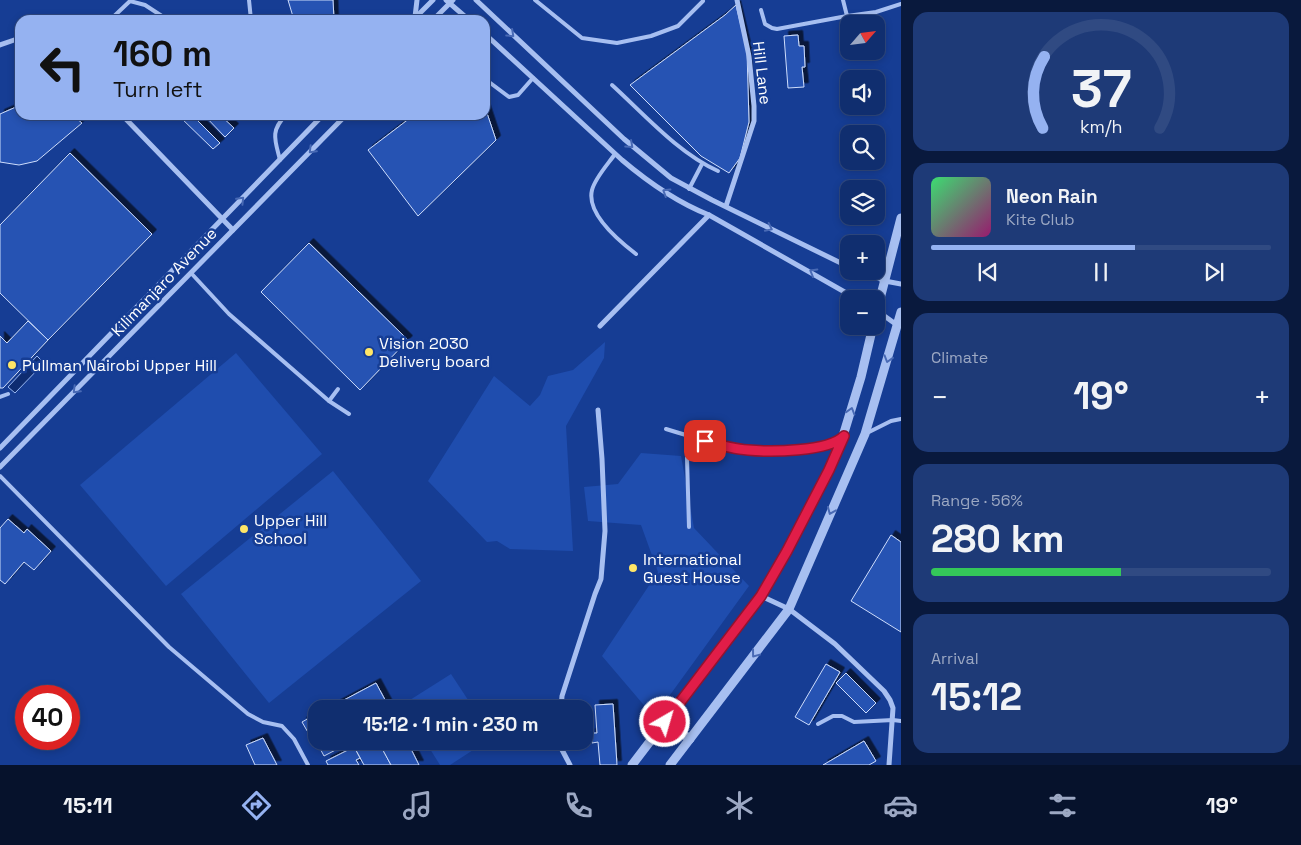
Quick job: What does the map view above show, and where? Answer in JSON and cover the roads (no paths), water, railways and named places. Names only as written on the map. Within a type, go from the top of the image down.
[{"type":"street","points":[[415,15],[417,0]]},
{"type":"street","points":[[418,15],[433,0]]},
{"type":"street","points":[[476,0],[636,151],[671,178],[840,263]]},
{"type":"street","name":"Hill Lane","points":[[726,206],[754,121],[749,56],[737,0]]},
{"type":"street","points":[[437,15],[449,1],[464,15]]},
{"type":"street","points":[[490,39],[640,175],[663,191],[841,290]]},
{"type":"street","points":[[0,45],[15,40]]},
{"type":"street","points":[[127,120],[233,230]]},
{"type":"street","name":"Kilimanjaro Avenue","points":[[0,448],[280,160],[316,120]]},
{"type":"street","name":"Kilimanjaro Avenue","points":[[0,467],[341,120]]},
{"type":"street","points":[[600,326],[709,215]]},
{"type":"street","points":[[883,290],[901,218]]},
{"type":"street","points":[[885,281],[901,284]]},
{"type":"street","points":[[670,765],[789,608],[865,434],[901,312]]},
{"type":"street","points":[[885,317],[898,326]]},
{"type":"street","points":[[632,765],[761,596],[787,551],[829,470],[844,436],[871,335]]},
{"type":"street","points":[[562,700],[601,579],[605,531],[598,410]]},
{"type":"street","points":[[761,596],[789,608],[836,644],[884,691],[893,708],[889,765]]},
{"type":"street","points":[[665,722],[690,739]]},
{"type":"street","points":[[562,750],[570,765]]},
{"type":"lane","points":[[249,0],[250,15]]},
{"type":"lane","points":[[535,0],[582,38],[616,44],[651,36],[678,26],[703,1]]},
{"type":"lane","points":[[843,0],[847,15]]},
{"type":"lane","points":[[115,15],[130,1],[145,5],[160,15]]},
{"type":"lane","points":[[854,15],[876,12],[901,4]]},
{"type":"lane","points":[[761,10],[765,24],[772,28],[806,25],[840,18]]},
{"type":"lane","points":[[490,83],[509,97],[518,95],[533,78]]},
{"type":"lane","points":[[612,85],[677,144],[702,164],[718,171]]},
{"type":"lane","points":[[280,120],[277,123],[274,137],[280,160]]},
{"type":"lane","points":[[615,154],[592,188],[591,199],[605,227],[636,254]]},
{"type":"lane","points":[[689,188],[702,164]]},
{"type":"lane","points":[[191,273],[229,314],[329,401],[349,414]]},
{"type":"lane","points":[[329,401],[338,389]]},
{"type":"lane","points":[[0,397],[8,394]]},
{"type":"lane","points":[[865,434],[891,421],[901,419]]},
{"type":"lane","points":[[666,429],[705,441],[747,450],[789,450],[820,446],[839,441],[844,436]]},
{"type":"lane","points":[[689,527],[687,458],[705,441]]},
{"type":"lane","points":[[0,476],[169,647],[248,714],[263,722],[282,726],[294,739],[308,765]]},
{"type":"lane","points":[[818,724],[833,716],[842,716],[854,722],[901,721]]},
{"type":"place","name":"Vision 2030 Delivery board","points":[[369,352]]},
{"type":"place","name":"Pullman Nairobi Upper Hill","points":[[12,365]]},
{"type":"place","name":"Upper Hill School","points":[[244,529]]},
{"type":"place","name":"International Guest House","points":[[633,568]]}]
